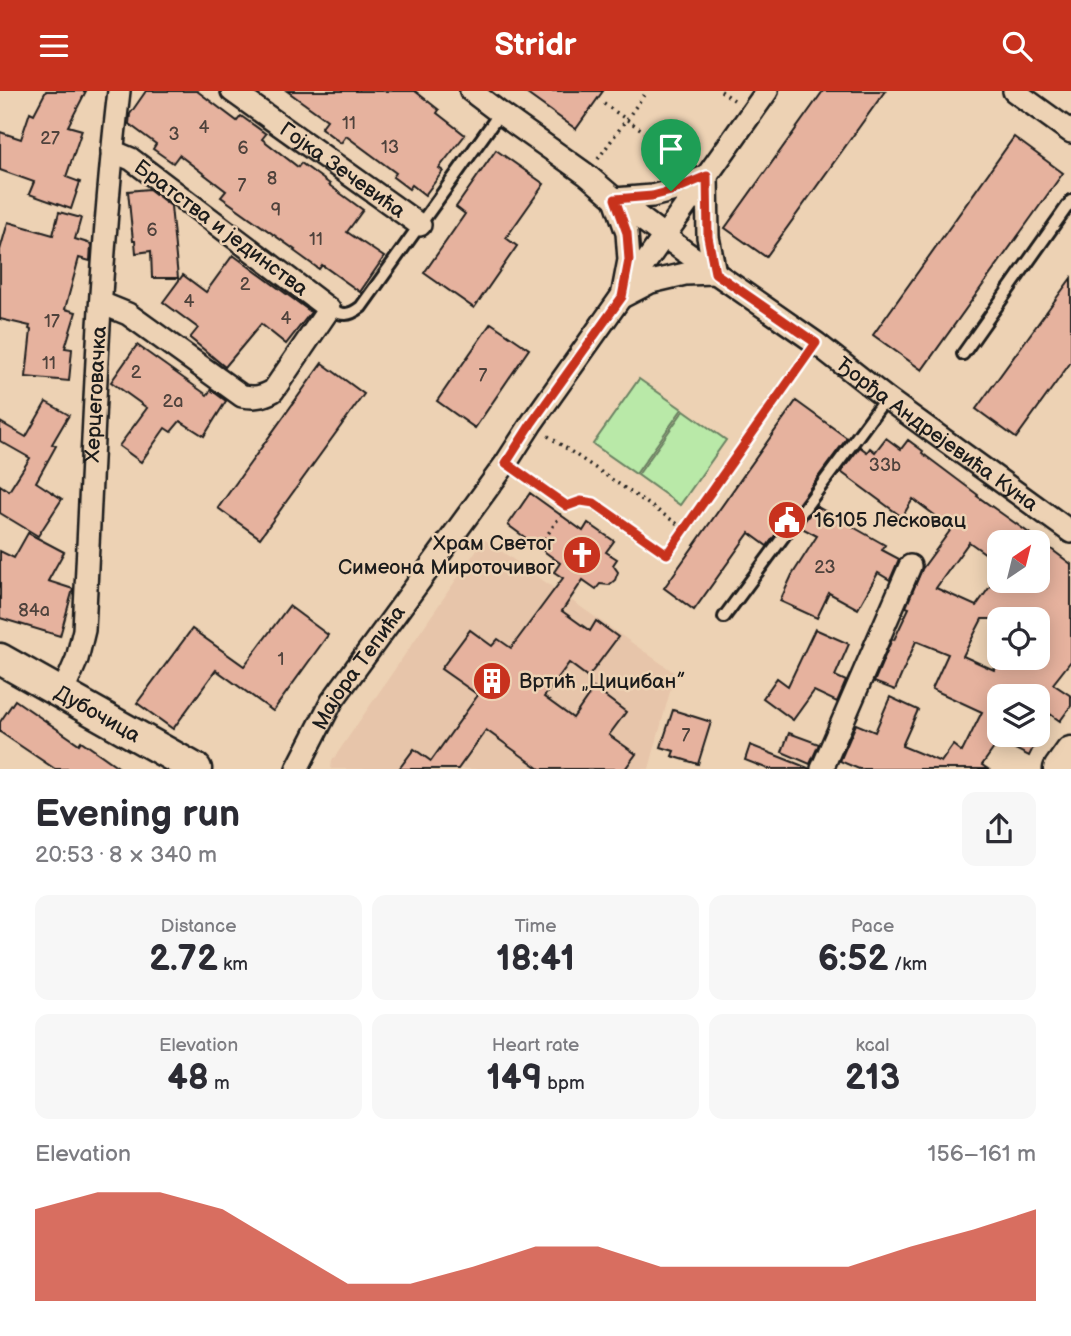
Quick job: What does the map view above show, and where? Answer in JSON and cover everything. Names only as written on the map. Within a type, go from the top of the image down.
[{"type":"street","name":"Херцеговачка","points":[[62,694],[77,659],[84,630],[101,303],[119,91]]},
{"type":"street","name":"Гојка Зечевића","points":[[232,91],[420,225]]},
{"type":"street","name":"Ђорђа Андрејевића Куна","points":[[471,91],[587,174],[615,199],[715,273],[816,343],[886,398],[1071,532]]},
{"type":"street","name":"Мајора Тепића","points":[[297,769],[332,701],[506,463],[665,236],[699,170],[767,91]]},
{"type":"street","points":[[1014,91],[1071,132]]},
{"type":"street","name":"Братства и јединства","points":[[112,151],[131,159],[329,309]]},
{"type":"street","points":[[699,170],[715,273],[685,274],[651,282],[622,297],[629,260],[627,233],[615,199],[652,196],[671,191],[699,170]]},
{"type":"street","points":[[101,303],[128,314],[242,396],[253,398],[273,391],[329,309]]},
{"type":"street","points":[[822,769],[910,566]]},
{"type":"street","name":"Дубочица","points":[[0,659],[196,769]]},
{"type":"street","points":[[1059,769],[1071,752]]},
{"type":"lane","points":[[329,309],[341,315],[351,314],[361,307],[500,113]]},
{"type":"lane","points":[[963,354],[1071,201]]},
{"type":"lane","points":[[724,617],[886,398]]},
{"type":"path","points":[[587,174],[647,91]]},
{"type":"path","points":[[721,91],[734,100]]},
{"type":"path","points":[[604,104],[699,170]]},
{"type":"path","points":[[541,544],[567,506],[581,501],[594,503],[667,554],[816,343]]},
{"type":"path","points":[[531,424],[685,529]]},
{"type":"path","points":[[506,463],[567,506]]},
{"type":"shaded area","points":[[484,539],[675,673],[649,769],[331,769],[332,761]]},
{"type":"green space","points":[[639,379],[682,409],[636,474],[593,444]]},
{"type":"green space","points":[[684,410],[726,440],[680,505],[638,475]]},
{"type":"building","points":[[46,91],[86,91],[68,126],[82,130],[66,177],[80,182],[71,209],[29,194],[34,182],[0,170],[0,132],[21,139],[30,112],[34,114]]},
{"type":"building","points":[[146,91],[197,91],[237,121],[241,116],[266,134],[262,139],[298,167],[301,163],[363,210],[347,232],[384,257],[360,292],[322,265],[319,269],[221,197],[226,191],[179,155],[173,163],[153,149],[156,144],[129,124],[130,114]]},
{"type":"building","points":[[287,91],[415,91],[465,135],[439,168],[443,171],[425,195],[412,185],[409,189],[393,177],[396,173],[346,136],[341,143],[321,128],[327,120]]},
{"type":"building","points":[[523,91],[603,91],[576,129]]},
{"type":"building","points":[[823,91],[885,91],[766,257],[725,228]]},
{"type":"building","points":[[1014,137],[1063,173],[922,370],[873,335]]},
{"type":"building","points":[[496,150],[544,184],[506,238],[517,246],[474,308],[424,273],[465,214],[456,207]]},
{"type":"building","points":[[149,189],[171,206],[178,278],[152,278],[151,251],[136,253],[128,191]]},
{"type":"building","points":[[59,212],[81,218],[75,239],[91,244],[90,261],[79,258],[65,309],[76,312],[65,348],[72,349],[69,381],[26,377],[30,326],[0,319],[0,250],[8,222],[53,235]]},
{"type":"building","points":[[233,255],[311,312],[286,344],[261,324],[225,367],[190,338],[198,328],[163,302],[183,275],[206,292]]},
{"type":"building","points":[[1071,278],[1071,362],[1016,438],[976,409]]},
{"type":"building","points":[[491,323],[529,349],[475,428],[437,401]]},
{"type":"building","points":[[137,345],[207,395],[211,390],[226,401],[204,436],[180,421],[171,432],[165,428],[141,462],[119,446],[147,408],[111,382]]},
{"type":"building","points":[[322,363],[364,394],[260,538],[218,508]]},
{"type":"building","points":[[796,401],[847,438],[767,546],[749,533],[694,610],[664,588]]},
{"type":"building","points":[[46,402],[69,415],[52,444],[56,446],[36,482],[62,499],[38,536],[0,513],[0,485],[9,491],[30,458],[0,441],[0,422],[26,437]]},
{"type":"building","points":[[886,438],[901,449],[908,440],[977,496],[1025,530],[987,530],[987,555],[969,542],[936,588],[976,606],[987,591],[987,593],[1050,593],[1050,548],[1071,564],[1071,661],[1053,684],[1071,696],[1071,706],[1060,721],[1050,714],[1050,684],[987,684],[987,747],[995,747],[982,765],[988,769],[859,769],[840,761],[856,724],[875,732],[890,697],[918,710],[902,746],[941,762],[953,745],[962,752],[982,712],[932,689],[948,654],[916,641],[895,690],[874,682],[892,639],[894,640],[909,608],[906,607],[922,569],[952,528],[913,499],[902,517],[841,472],[860,447],[867,452],[870,448],[875,452]]},
{"type":"building","name":"Вртић „Цицибан”","points":[[530,493],[583,531],[588,523],[614,541],[606,552],[617,559],[613,565],[618,572],[609,585],[600,584],[596,589],[583,580],[562,611],[590,631],[596,621],[618,637],[588,677],[569,663],[544,697],[573,718],[594,688],[626,712],[609,735],[636,754],[625,769],[540,769],[486,730],[458,769],[399,769],[414,749],[431,761],[478,695],[441,669],[470,630],[492,646],[498,639],[511,648],[563,578],[554,572],[560,563],[508,525]]},
{"type":"building","points":[[816,506],[885,545],[882,550],[899,559],[890,580],[878,573],[858,609],[829,593],[817,618],[780,601],[792,575],[817,536],[800,527]]},
{"type":"building","points":[[28,533],[64,552],[48,581],[73,589],[60,636],[0,618],[0,551],[14,558]]},
{"type":"building","points":[[289,606],[328,635],[273,711],[216,670],[173,729],[137,703],[192,629],[244,666]]},
{"type":"building","points":[[815,629],[849,644],[835,676],[846,681],[837,702],[814,691],[793,720],[763,698],[777,678],[788,686]]},
{"type":"building","points":[[15,700],[121,769],[55,769],[0,732],[0,722]]},
{"type":"building","points":[[673,710],[711,722],[698,764],[672,756],[674,751],[661,747]]},
{"type":"building","points":[[789,733],[819,744],[810,764],[782,752]]},
{"type":"building","points":[[750,745],[808,769],[768,769],[745,760]]},
{"type":"building","points":[[1011,747],[1034,747],[1029,756]]},
{"type":"place","name":"16105 Лесковац","points":[[787,520]]},
{"type":"place","name":"Храм Светог Симеона Мироточивог","points":[[582,555]]},
{"type":"place","name":"Вртић „Цицибан”","points":[[492,681]]},
{"type":"route","points":[[707,176],[708,237],[715,273],[816,343],[667,554],[594,503],[581,501],[567,506],[506,463],[622,297],[629,260],[627,233],[615,199],[652,196],[671,191],[707,176]]}]
